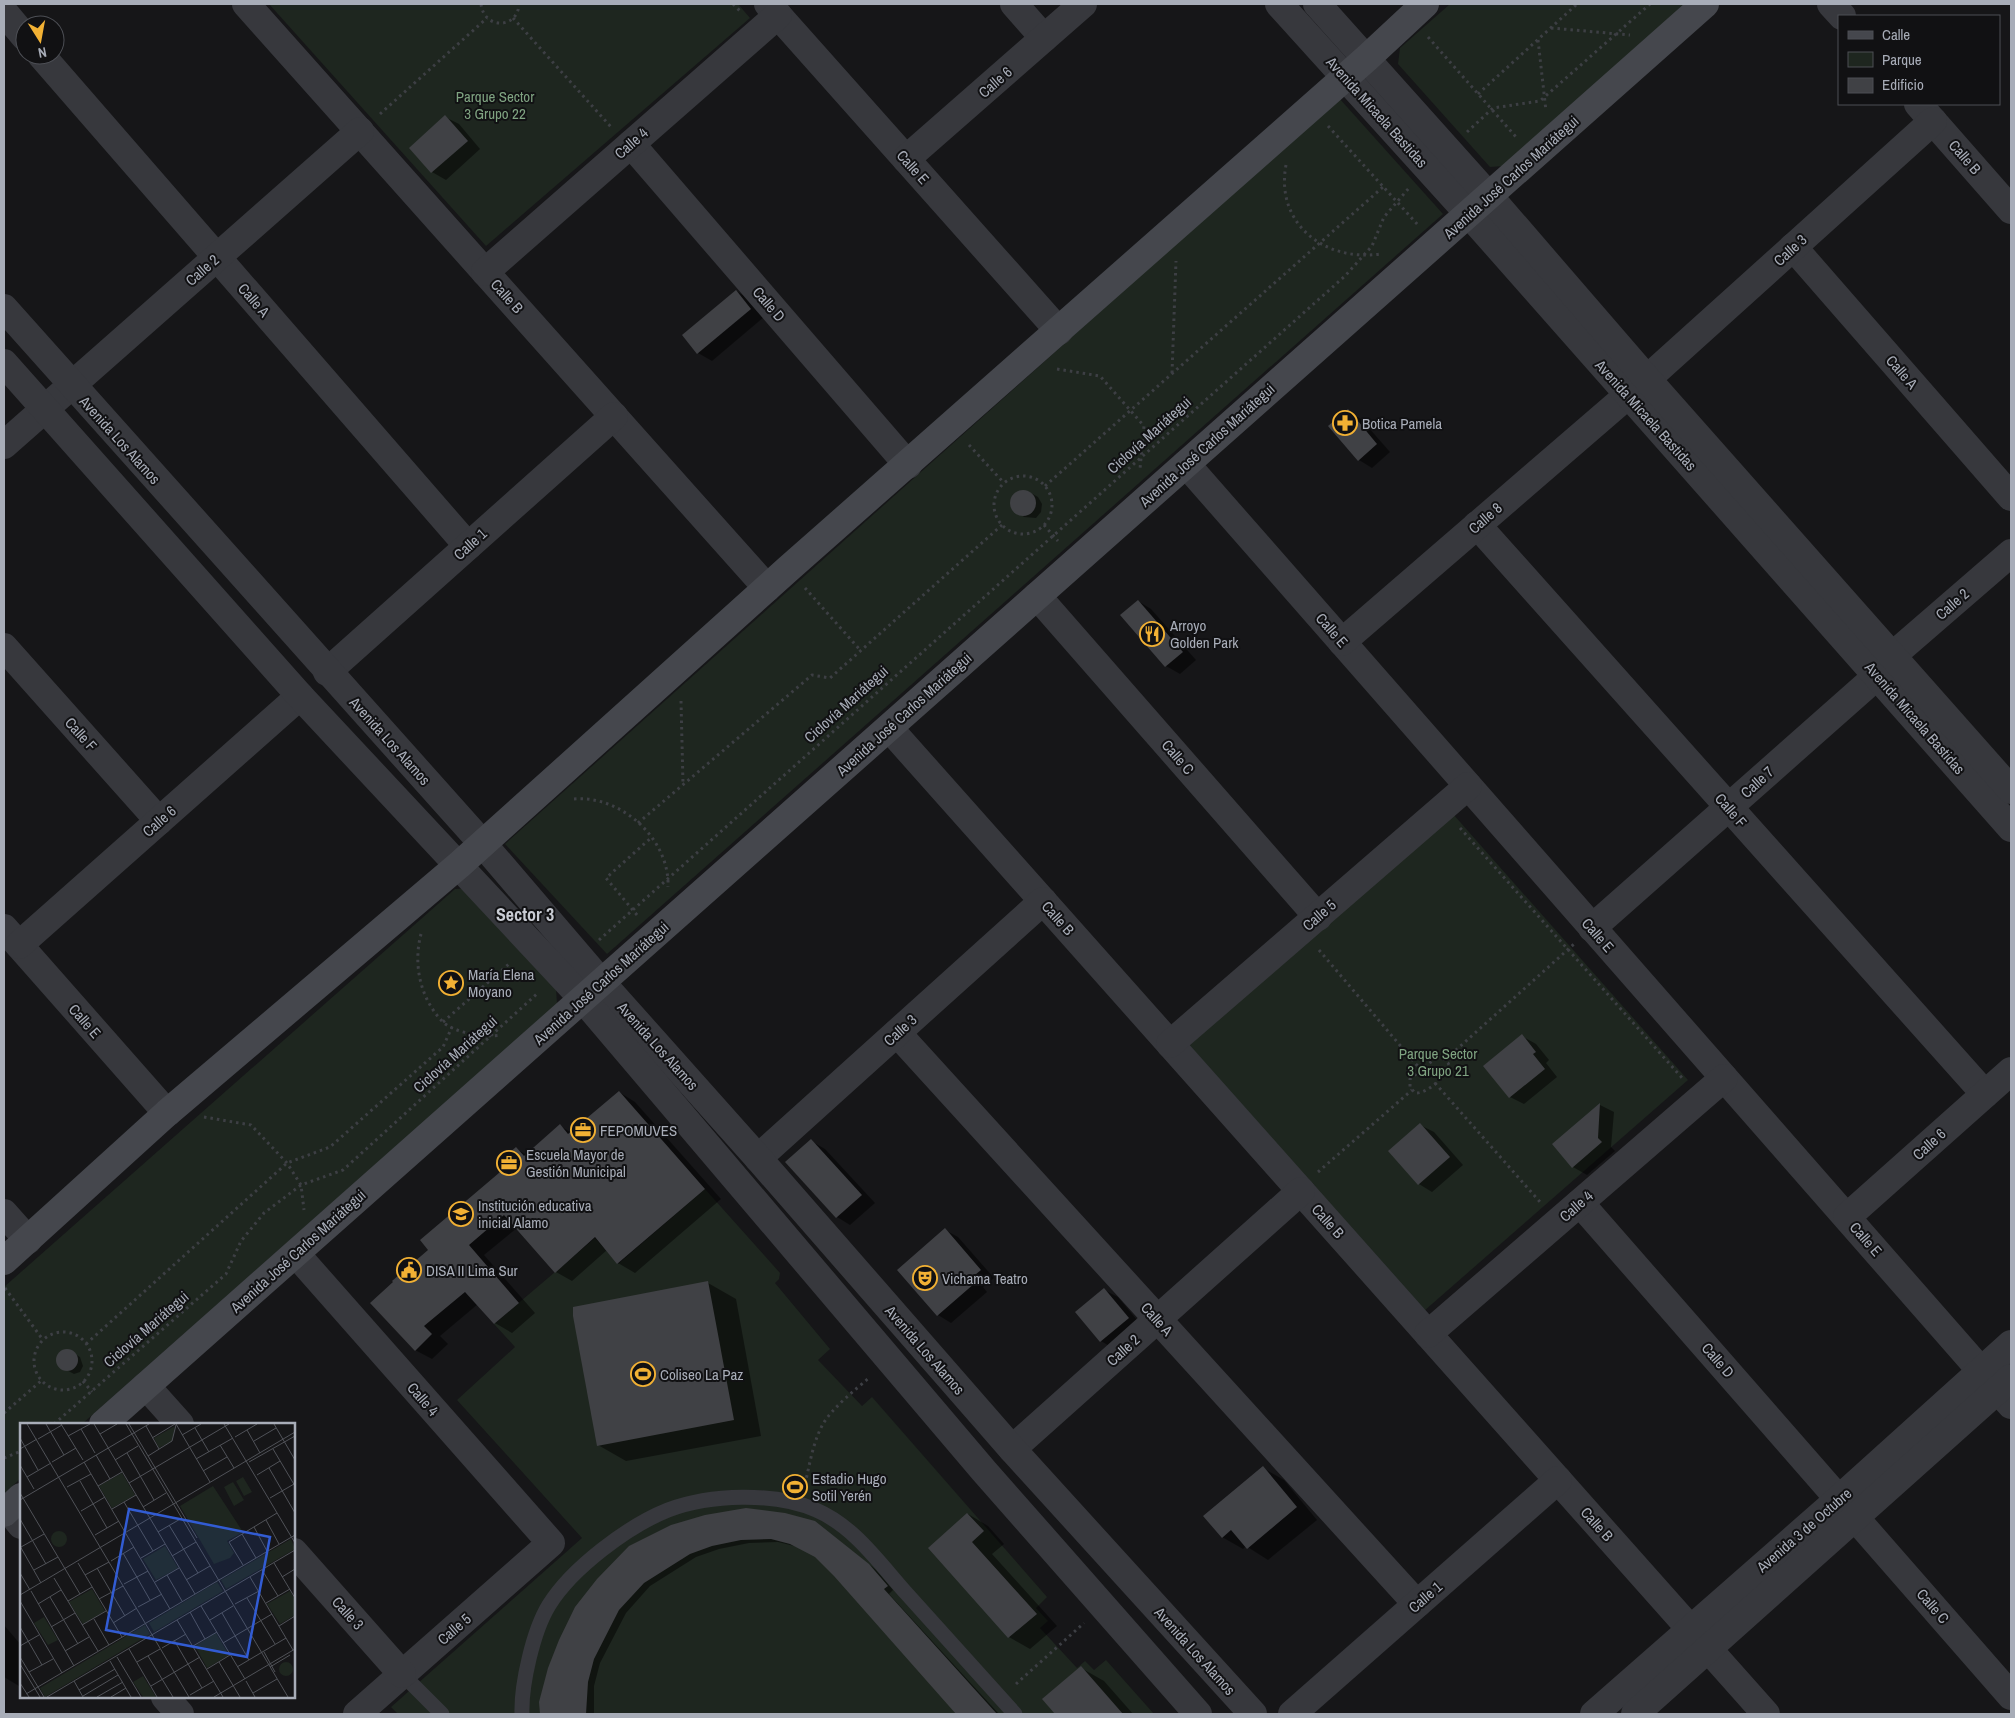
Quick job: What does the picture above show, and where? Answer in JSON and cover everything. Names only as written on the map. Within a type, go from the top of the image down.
[{"type":"main road","name":"Avenida José Carlos Mariátegui","points":[[105,1423],[1705,4]]},
{"type":"main road","points":[[4,1261],[177,1105],[459,865],[680,665],[1345,78],[1418,10]]},
{"type":"street","name":"Calle B","points":[[246,4],[767,588]]},
{"type":"street","points":[[1014,4],[1044,38]]},
{"type":"street","name":"Calle 6","points":[[906,159],[1083,4]]},
{"type":"street","name":"Avenida Micaela Bastidas","points":[[1279,4],[1469,214],[1638,387],[1885,666],[2011,828]]},
{"type":"street","name":"Avenida Micaela Bastidas","points":[[1317,4],[1489,196],[1638,387]]},
{"type":"street","points":[[1831,4],[1841,15]]},
{"type":"street","name":"Calle 4","points":[[485,272],[631,144],[773,9]]},
{"type":"street","name":"Calle E","points":[[773,9],[1059,331]]},
{"type":"street","points":[[4,12],[15,25]]},
{"type":"street","name":"Calle A","points":[[50,65],[468,546]]},
{"type":"street","name":"Calle B","points":[[1926,112],[2011,210]]},
{"type":"street","name":"Calle 3","points":[[1638,387],[1793,247],[1926,112]]},
{"type":"street","name":"Calle 2","points":[[44,408],[360,131]]},
{"type":"street","name":"Calle D","points":[[631,144],[908,465]]},
{"type":"street","name":"Calle A","points":[[1793,247],[2011,497]]},
{"type":"street","name":"Avenida Los Alamos","points":[[4,308],[327,672],[482,843],[570,965],[755,1202],[1198,1714]]},
{"type":"street","name":"Avenida Los Alamos","points":[[4,362],[300,696],[459,865],[570,965]]},
{"type":"street","name":"Calle 8","points":[[1342,642],[1638,387]]},
{"type":"street","points":[[4,445],[44,408]]},
{"type":"street","name":"Calle 1","points":[[327,672],[614,416]]},
{"type":"street","name":"Calle E","points":[[1186,464],[1847,1218],[2001,1386]]},
{"type":"street","name":"Calle F","points":[[1477,525],[1985,1094]]},
{"type":"street","name":"Calle 2","points":[[1885,666],[2011,553]]},
{"type":"street","name":"Calle C","points":[[1037,596],[1310,924]]},
{"type":"street","name":"Calle F","points":[[4,647],[159,821]]},
{"type":"street","name":"Avenida Micaela Bastidas","points":[[1885,666],[2011,790]]},
{"type":"street","name":"Calle 7","points":[[1592,928],[1885,666]]},
{"type":"street","name":"Calle 6","points":[[11,936],[159,821],[300,696]]},
{"type":"street","name":"Calle B","points":[[889,728],[1766,1714]]},
{"type":"street","name":"Calle 5","points":[[1170,1044],[1468,786]]},
{"type":"street","name":"Calle 3","points":[[758,1158],[1043,901]]},
{"type":"street","name":"Calle E","points":[[11,936],[177,1105]]},
{"type":"street","name":"Avenida Los Alamos","points":[[592,991],[758,1158],[1012,1449],[1253,1714]]},
{"type":"street","name":"Calle A","points":[[897,1033],[1417,1604]]},
{"type":"street","name":"Calle 6","points":[[1847,1218],[2011,1071]]},
{"type":"street","name":"Calle 4","points":[[1428,1334],[1724,1078]]},
{"type":"street","points":[[755,1202],[778,1182]]},
{"type":"street","name":"Calle 2","points":[[1012,1449],[1300,1190]]},
{"type":"street","name":"Calle D","points":[[1580,1203],[1847,1508]]},
{"type":"street","points":[[4,1213],[28,1240]]},
{"type":"street","name":"Calle 4","points":[[302,1248],[551,1544]]},
{"type":"street","name":"Avenida 3 de Octubre","points":[[1594,1714],[1699,1639],[1847,1508],[2001,1386],[2011,1344]]},
{"type":"street","points":[[146,1386],[179,1423]]},
{"type":"street","name":"Calle 1","points":[[1292,1714],[1558,1480]]},
{"type":"street","name":"Calle C","points":[[1847,1508],[2011,1696]]},
{"type":"street","name":"Calle 5","points":[[357,1714],[551,1544]]},
{"type":"street","name":"Calle 3","points":[[295,1553],[402,1674]]},
{"type":"street","name":"Avenida 3 de Octubre","points":[[1635,1714],[1699,1639]]},
{"type":"street","points":[[166,1698],[180,1714]]},
{"type":"lane","points":[[522,1714],[526,1674],[533,1643],[548,1606],[566,1583],[597,1554],[626,1533],[669,1510],[715,1499],[755,1497],[786,1501],[816,1510],[852,1532],[1016,1714]]},
{"type":"lane","points":[[402,1674],[442,1714]]},
{"type":"path","points":[[481,4],[487,18],[500,23],[506,23],[513,18],[519,10],[519,4]]},
{"type":"path","points":[[1478,94],[1577,4]]},
{"type":"path","points":[[1447,149],[1492,109],[1540,101],[1650,4]]},
{"type":"path","points":[[1418,10],[1478,94],[1492,109],[1541,149]]},
{"type":"path","points":[[360,131],[487,18]]},
{"type":"path","points":[[513,18],[614,131],[631,144]]},
{"type":"path","points":[[1551,28],[1667,38]]},
{"type":"path","points":[[1538,39],[1544,97],[1541,149]]},
{"type":"path","points":[[1311,108],[1435,244]]},
{"type":"path","points":[[1287,158],[1284,174],[1289,206],[1306,232],[1319,243],[1333,251],[1349,255],[1363,256],[1388,252]]},
{"type":"path","name":"Ciclovía Mariátegui","points":[[55,1423],[226,1274],[241,1240],[264,1213],[301,1186],[343,1170],[570,965],[1345,276],[1372,246],[1384,217],[1427,167]]},
{"type":"path","points":[[1045,486],[1383,187]]},
{"type":"path","points":[[1172,373],[1178,226]]},
{"type":"path","points":[[1022,363],[1100,376],[1144,426],[1138,507]]},
{"type":"path","points":[[952,426],[1004,483]]},
{"type":"path","points":[[1022,476],[1032,477],[1045,486],[1051,497],[1052,507],[1044,525],[1028,533],[1018,533],[1010,531],[1002,525],[994,508],[994,499],[1004,483],[1012,478],[1022,476]]},
{"type":"path","points":[[638,823],[812,675],[830,678],[1002,525]]},
{"type":"path","points":[[788,569],[861,651]]},
{"type":"path","points":[[680,665],[683,784]]},
{"type":"path","points":[[580,799],[597,801],[624,812],[652,837],[666,863],[668,878],[667,894]]},
{"type":"path","points":[[1459,826],[1684,1080],[1676,1086]]},
{"type":"path","points":[[641,919],[606,878],[652,837]]},
{"type":"path","points":[[1310,924],[1420,1070]]},
{"type":"path","points":[[1446,1059],[1592,928]]},
{"type":"path","points":[[422,929],[416,962],[421,984],[429,1003],[443,1022],[472,1034],[490,1037],[504,1035]]},
{"type":"path","points":[[443,1022],[510,963]]},
{"type":"path","points":[[86,1344],[286,1163],[330,1148],[442,1047],[452,1027]]},
{"type":"path","points":[[1442,1057],[1446,1059],[1450,1067],[1447,1072],[1423,1093],[1415,1093],[1408,1083],[1420,1070],[1433,1059],[1442,1057]]},
{"type":"path","points":[[1435,1083],[1558,1222]]},
{"type":"path","points":[[1300,1190],[1412,1090]]},
{"type":"path","points":[[177,1105],[204,1117],[252,1125],[286,1163],[301,1186],[302,1248]]},
{"type":"path","points":[[4,1287],[43,1340]]},
{"type":"path","points":[[66,1332],[81,1338],[86,1344],[91,1355],[91,1366],[82,1381],[72,1388],[65,1390],[52,1388],[37,1375],[34,1360],[35,1352],[43,1340],[50,1335],[66,1332]]},
{"type":"path","points":[[805,1484],[813,1447],[825,1422],[851,1394],[890,1360]]},
{"type":"path","points":[[4,1412],[42,1381]]},
{"type":"path","points":[[4,1458],[20,1451]]},
{"type":"path","points":[[1001,1698],[1103,1606]]},
{"type":"green space","name":"Parque Sector 3 Grupo 22","points":[[269,4],[738,4],[750,18],[486,246]]},
{"type":"green space","points":[[1450,4],[1685,4],[1504,166],[1490,167],[1398,64],[1400,48]]},
{"type":"green space","points":[[1339,98],[1443,214],[607,954],[505,844]]},
{"type":"green space","name":"Parque Sector 3 Grupo 21","points":[[1453,814],[1688,1080],[1424,1311],[1189,1045]]},
{"type":"green space","points":[[470,888],[556,988],[557,1004],[83,1423],[20,1423],[20,1479],[4,1494],[4,1287],[455,889]]},
{"type":"green space","name":"Estadio Hugo Sotil Yerén","points":[[705,1189],[780,1273],[779,1279],[775,1283],[830,1349],[818,1360],[862,1406],[872,1397],[1047,1597],[1036,1608],[1048,1621],[1040,1628],[1077,1668],[1085,1661],[1094,1670],[1106,1660],[1154,1714],[398,1714],[391,1707],[582,1538],[457,1400],[515,1347],[494,1324],[595,1238],[618,1264]]},
{"type":"building","points":[[445,115],[468,141],[431,173],[409,148]]},
{"type":"building","points":[[736,290],[751,309],[697,354],[682,335]]},
{"type":"building","points":[[1348,409],[1377,444],[1358,461],[1328,426]]},
{"type":"building","points":[[1023,490],[1032,494],[1036,503],[1032,512],[1023,516],[1014,512],[1010,503],[1014,494]]},
{"type":"building","name":"Arroyo Golden Park","points":[[1138,600],[1183,652],[1165,667],[1120,615]]},
{"type":"building","points":[[1522,1034],[1536,1052],[1533,1054],[1545,1069],[1509,1098],[1483,1066]]},
{"type":"building","points":[[619,1091],[705,1189],[617,1264],[595,1237],[555,1273],[504,1215],[469,1245],[519,1303],[494,1324],[465,1292],[424,1326],[432,1334],[415,1351],[370,1303],[428,1250],[420,1240],[506,1167],[500,1161],[516,1147],[524,1156],[560,1124],[568,1134]]},
{"type":"building","points":[[1600,1103],[1598,1138],[1602,1142],[1572,1168],[1552,1144]]},
{"type":"building","points":[[1420,1123],[1450,1157],[1418,1185],[1388,1151]]},
{"type":"building","points":[[811,1139],[862,1195],[836,1218],[785,1162]]},
{"type":"building","points":[[945,1228],[981,1270],[970,1279],[975,1283],[937,1316],[897,1270]]},
{"type":"building","points":[[708,1281],[734,1420],[597,1446],[573,1316],[573,1307]]},
{"type":"building","points":[[1104,1288],[1129,1318],[1100,1342],[1075,1312]]},
{"type":"building","points":[[67,1349],[75,1352],[78,1360],[75,1368],[67,1371],[59,1368],[56,1360],[59,1352]]},
{"type":"building","points":[[1263,1466],[1297,1507],[1247,1549],[1231,1530],[1222,1538],[1203,1516]]},
{"type":"building","points":[[746,1508],[785,1513],[815,1521],[869,1564],[888,1586],[884,1589],[997,1714],[956,1714],[815,1557],[790,1544],[771,1539],[741,1540],[712,1546],[690,1554],[644,1583],[619,1610],[594,1659],[588,1682],[586,1714],[540,1714],[539,1702],[548,1668],[575,1607],[597,1579],[629,1546],[671,1525],[705,1515]]},
{"type":"building","points":[[967,1513],[984,1531],[972,1542],[1037,1614],[1008,1638],[928,1548]]},
{"type":"building","points":[[1081,1666],[1123,1714],[1055,1714],[1042,1699]]},
{"type":"place","name":"Botica Pamela","points":[[1345,423]]},
{"type":"place","name":"Arroyo Golden Park","points":[[1152,634]]},
{"type":"place","name":"María Elena Moyano","points":[[451,983]]},
{"type":"place","name":"FEPOMUVES","points":[[583,1130]]},
{"type":"place","name":"Escuela Mayor de Gestión Municipal","points":[[509,1163]]},
{"type":"place","name":"Institución educativa inicial Alamo","points":[[461,1214]]},
{"type":"place","name":"DISA II Lima Sur","points":[[409,1270]]},
{"type":"place","name":"Vichama Teatro","points":[[925,1278]]},
{"type":"place","name":"Coliseo La Paz","points":[[643,1374]]},
{"type":"place","name":"Estadio Hugo Sotil Yerén","points":[[795,1487]]},
{"type":"district","name":"Sector 3","points":[[525,914]]}]
